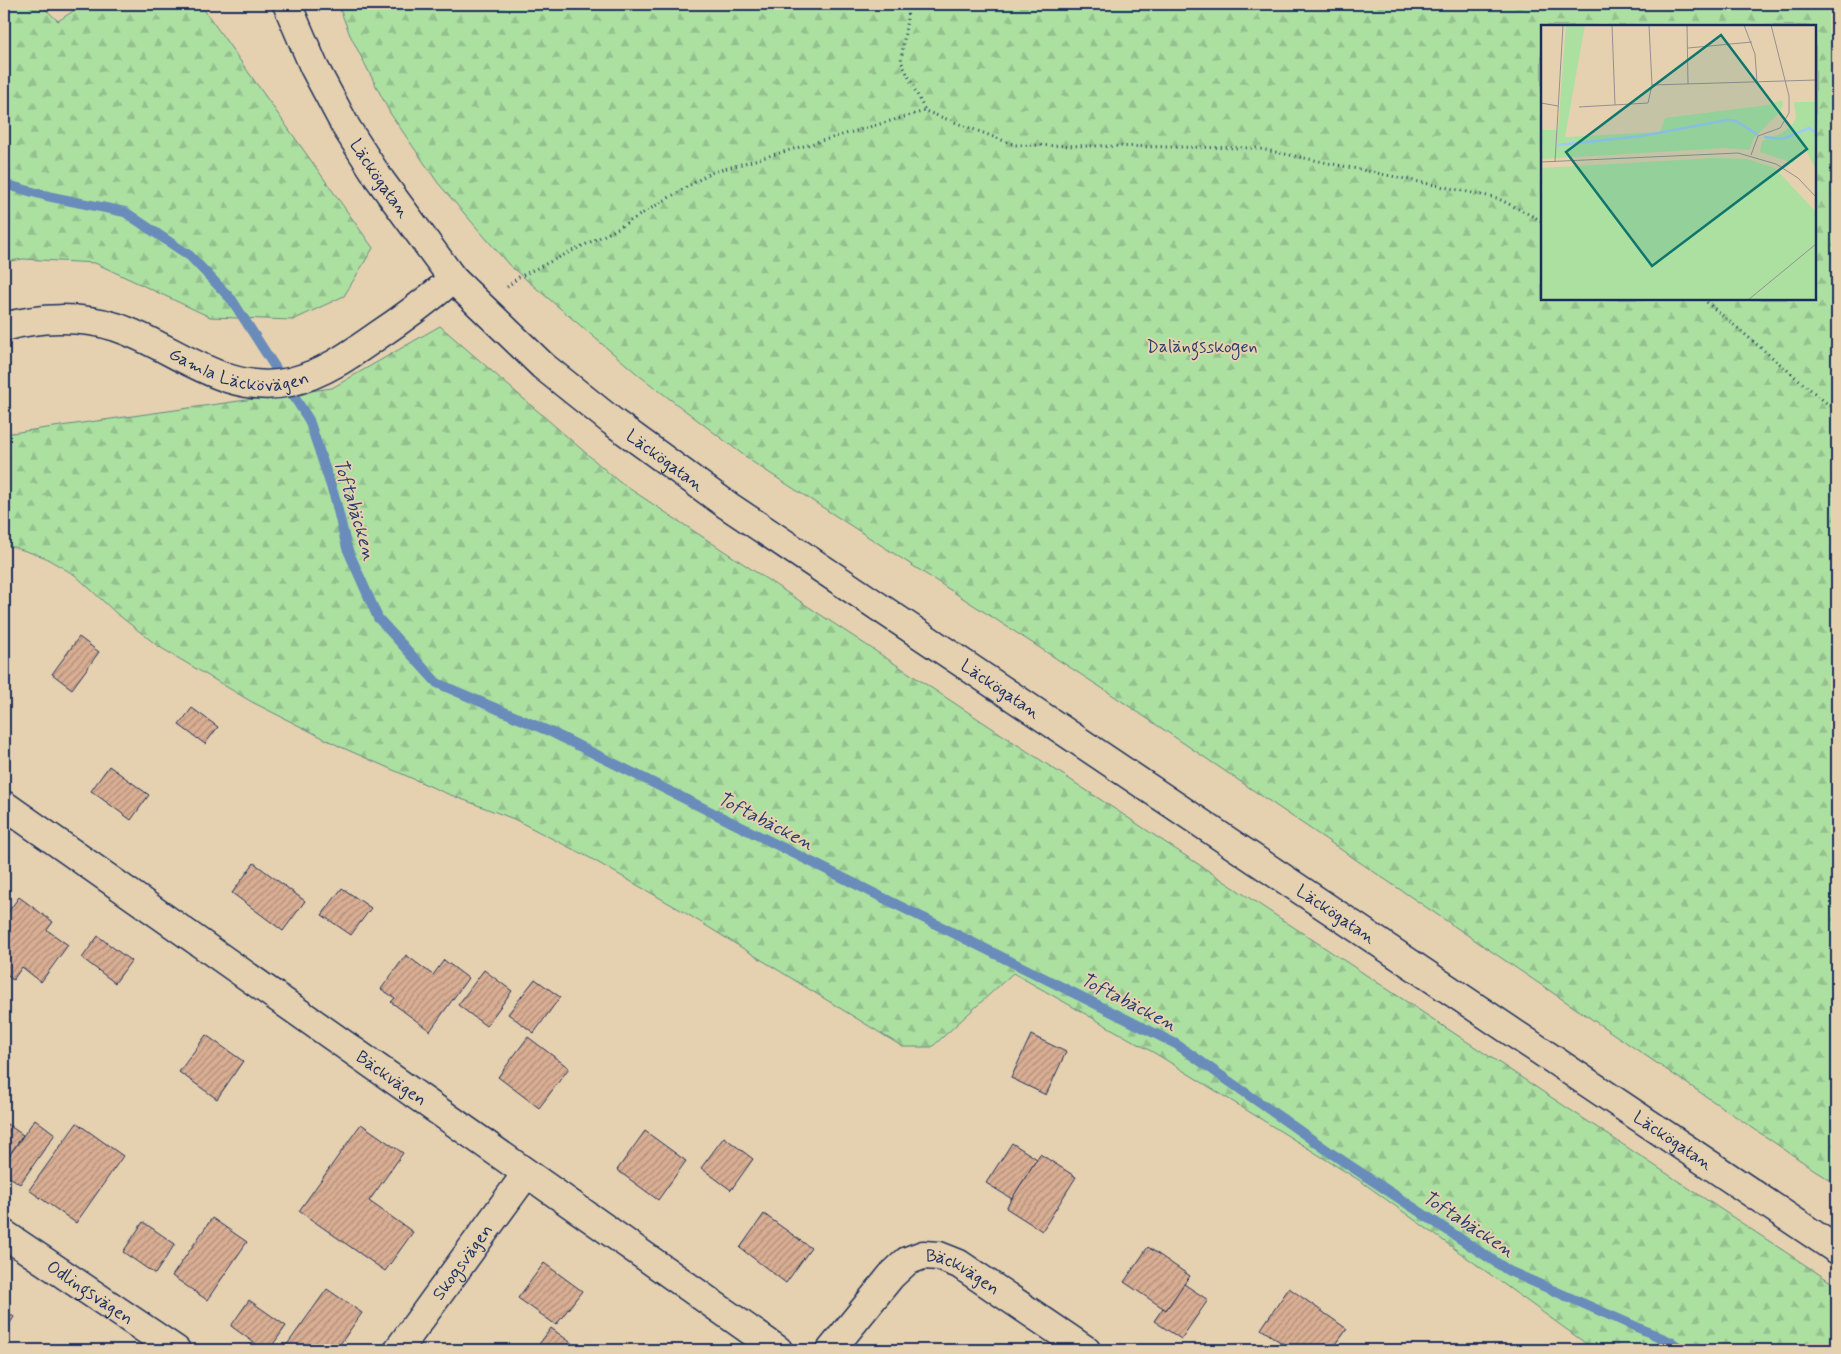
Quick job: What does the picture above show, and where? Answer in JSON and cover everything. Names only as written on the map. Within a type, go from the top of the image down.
[{"type":"street","name":"Läckögatan","points":[[287,4],[314,67],[346,127],[389,192],[454,279],[543,366],[613,422],[727,505],[1837,1250]]},
{"type":"street","name":"Gamla Läckövägen","points":[[4,328],[52,320],[82,319],[117,327],[161,347],[195,366],[230,380],[266,385],[291,382],[332,366],[416,309],[454,279]]},
{"type":"street","name":"Bäckvägen","points":[[4,805],[778,1350]]},
{"type":"street","name":"Skogsvägen","points":[[398,1350],[526,1174]]},
{"type":"street","name":"Odlingsvägen","points":[[4,1234],[176,1350]]},
{"type":"street","name":"Bäckvägen","points":[[831,1350],[891,1276],[907,1261],[923,1255],[939,1256],[958,1264],[1086,1350]]},
{"type":"path","points":[[909,4],[901,61],[925,111]]},
{"type":"path","points":[[4,47],[6,54],[4,60]]},
{"type":"path","points":[[483,306],[518,277],[615,230],[710,173],[925,111],[1015,144],[1256,148],[1497,198],[1541,220]]},
{"type":"path","points":[[1704,300],[1837,412]]},
{"type":"green space","points":[[4,4],[40,4],[58,21],[84,4],[200,4],[373,248],[344,296],[293,320],[210,317],[95,263],[23,259],[4,262]]},
{"type":"green space","name":"Dalängsskogen","points":[[338,4],[1837,4],[1837,1185],[1108,692],[754,463],[641,377],[509,265],[438,183],[390,113],[350,35]]},
{"type":"green space","points":[[440,326],[618,481],[1837,1286],[1837,1350],[1595,1350],[1362,1182],[1158,1055],[1013,973],[932,1047],[903,1047],[679,909],[590,858],[514,819],[443,792],[341,747],[252,702],[158,646],[116,613],[75,575],[44,557],[4,544],[4,434],[332,388]]},
{"type":"building","points":[[79,637],[99,652],[72,689],[52,674]]},
{"type":"building","points":[[192,708],[218,727],[205,744],[179,725]]},
{"type":"building","points":[[109,766],[149,795],[131,820],[91,791]]},
{"type":"building","points":[[254,863],[305,901],[283,931],[232,893]]},
{"type":"building","points":[[342,888],[371,908],[351,935],[322,915]]},
{"type":"building","points":[[19,897],[53,922],[47,930],[68,945],[41,982],[22,967],[13,980],[4,973],[4,918]]},
{"type":"building","points":[[98,936],[131,961],[115,983],[82,958]]},
{"type":"building","points":[[406,955],[433,975],[444,960],[468,978],[430,1031],[391,1002],[395,998],[381,989]]},
{"type":"building","points":[[484,970],[512,991],[486,1026],[458,1005]]},
{"type":"building","points":[[535,979],[560,997],[534,1033],[508,1014]]},
{"type":"building","points":[[206,1035],[243,1061],[217,1099],[179,1072]]},
{"type":"building","points":[[1031,1035],[1066,1052],[1046,1095],[1011,1078]]},
{"type":"building","points":[[528,1037],[569,1068],[539,1108],[498,1077]]},
{"type":"building","points":[[35,1119],[55,1134],[20,1184],[4,1173],[4,1163]]},
{"type":"building","points":[[4,1122],[23,1135],[4,1163]]},
{"type":"building","points":[[77,1123],[123,1156],[76,1223],[29,1190]]},
{"type":"building","points":[[361,1124],[403,1153],[369,1201],[413,1232],[385,1271],[299,1211]]},
{"type":"building","points":[[645,1131],[686,1161],[658,1200],[617,1170]]},
{"type":"building","points":[[724,1137],[753,1159],[731,1190],[701,1168]]},
{"type":"building","points":[[1012,1143],[1037,1159],[1012,1199],[986,1183]]},
{"type":"building","points":[[1040,1154],[1076,1177],[1042,1231],[1006,1208]]},
{"type":"building","points":[[764,1214],[811,1248],[786,1283],[740,1248]]},
{"type":"building","points":[[212,1218],[247,1242],[207,1300],[172,1276]]},
{"type":"building","points":[[143,1222],[175,1244],[155,1274],[123,1252]]},
{"type":"building","points":[[1148,1247],[1190,1276],[1166,1310],[1124,1282]]},
{"type":"building","points":[[544,1263],[582,1291],[556,1325],[518,1298]]},
{"type":"building","points":[[1184,1284],[1208,1300],[1181,1339],[1154,1321],[1163,1308],[1166,1310]]},
{"type":"building","points":[[1289,1288],[1347,1329],[1332,1350],[1292,1350],[1261,1329]]},
{"type":"building","points":[[327,1289],[362,1313],[336,1350],[292,1350],[286,1346]]},
{"type":"building","points":[[249,1300],[286,1326],[269,1350],[264,1350],[231,1326]]},
{"type":"building","points":[[4,1310],[14,1317],[4,1332]]},
{"type":"building","points":[[551,1328],[577,1347],[574,1350],[541,1350],[537,1347]]},
{"type":"waterway","name":"Toftabäcken","points":[[4,184],[47,196],[125,212],[190,256],[232,300],[309,420],[335,498],[347,548],[378,618],[437,683],[553,733],[1176,1044],[1334,1155],[1509,1271],[1671,1342],[1683,1350]]}]
